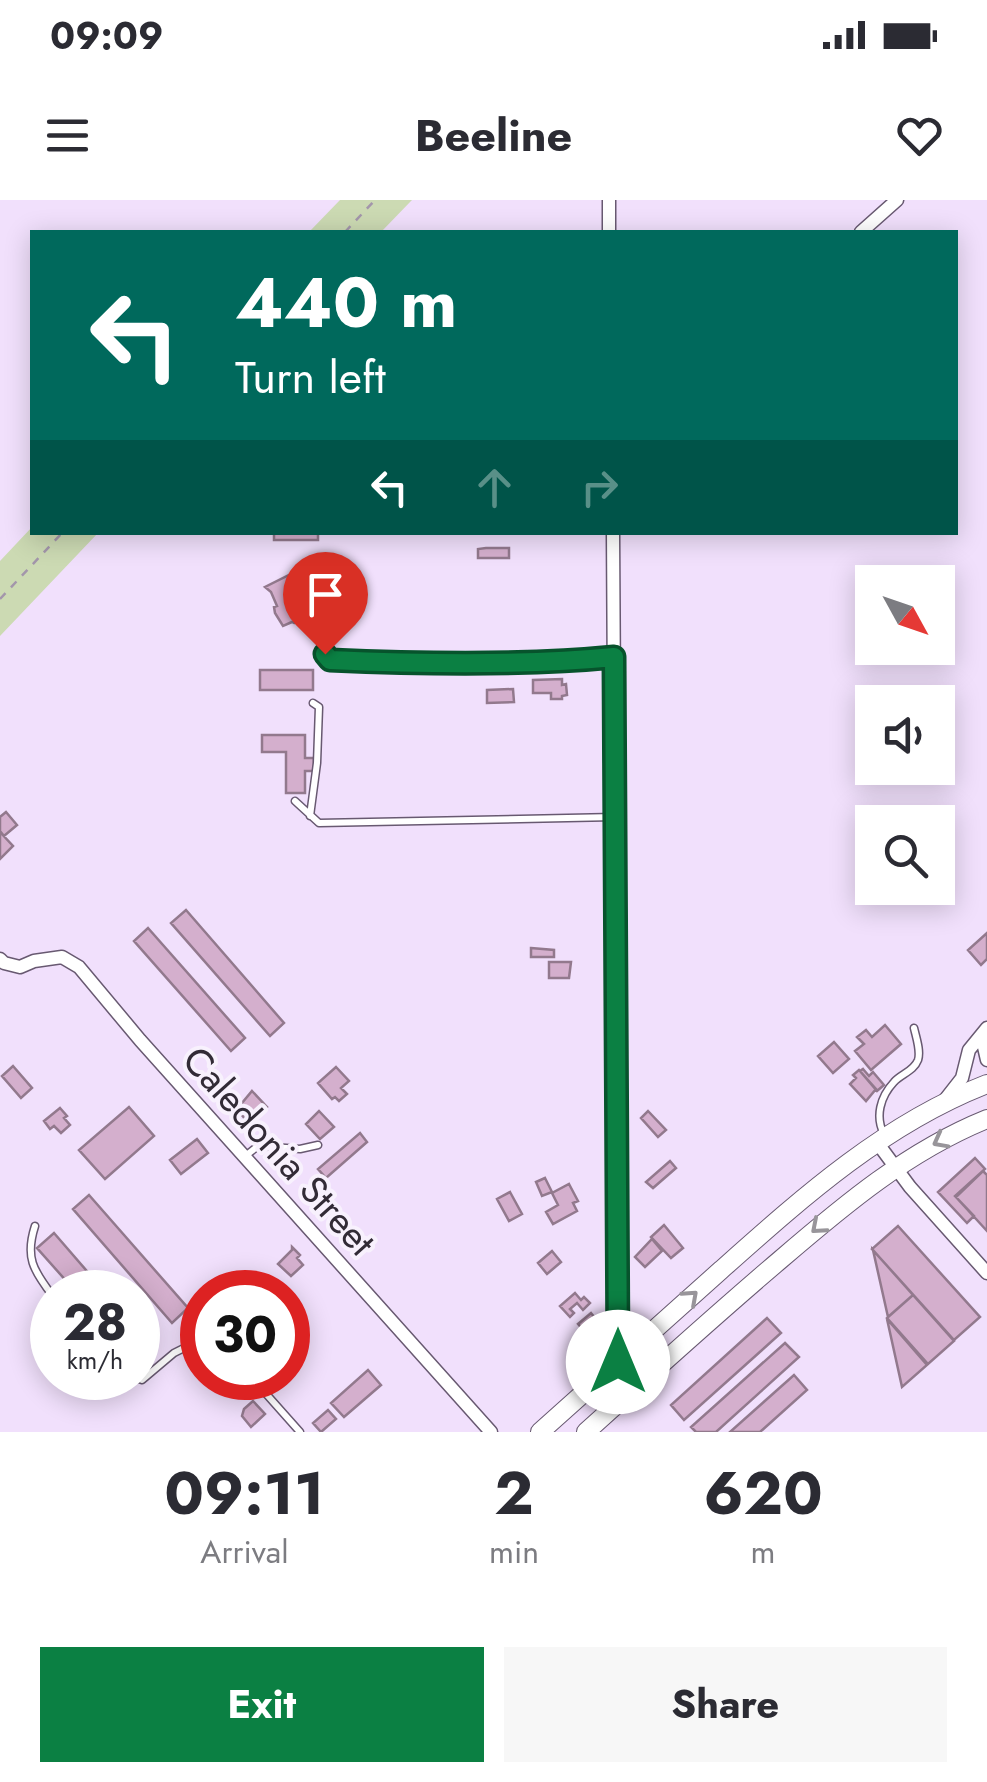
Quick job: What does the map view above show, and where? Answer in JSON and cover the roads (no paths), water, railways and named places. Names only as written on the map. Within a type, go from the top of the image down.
[{"type":"main road","points":[[540,1432],[822,1182],[881,1138],[943,1102],[987,1084]]},
{"type":"main road","points":[[586,1432],[848,1202],[895,1167],[987,1119]]},
{"type":"street","points":[[608,200],[609,230]]},
{"type":"street","points":[[863,230],[898,200]]},
{"type":"street","points":[[614,535],[618,1362]]},
{"type":"street","name":"Caledonia Street","points":[[2,961],[20,968],[34,961],[62,957],[80,966],[140,1040],[490,1432]]},
{"type":"street","points":[[943,1102],[962,1078],[968,1050],[987,1028]]},
{"type":"street","points":[[987,1040],[987,1060]]},
{"type":"street","points":[[881,1138],[910,1187],[987,1273]]},
{"type":"lane","points":[[324,590],[330,606],[325,654],[330,660],[476,662],[614,657]]},
{"type":"lane","points":[[310,816],[319,707],[313,704]]},
{"type":"lane","points":[[295,801],[319,822],[614,817]]},
{"type":"lane","points":[[881,1138],[878,1113],[884,1096],[918,1060],[914,1028]]},
{"type":"lane","points":[[244,1157],[258,1146],[300,1149],[318,1145]]},
{"type":"lane","points":[[35,1226],[28,1247],[36,1270]]},
{"type":"lane","points":[[160,1365],[180,1350]]},
{"type":"lane","points":[[272,1400],[300,1432]]}]
